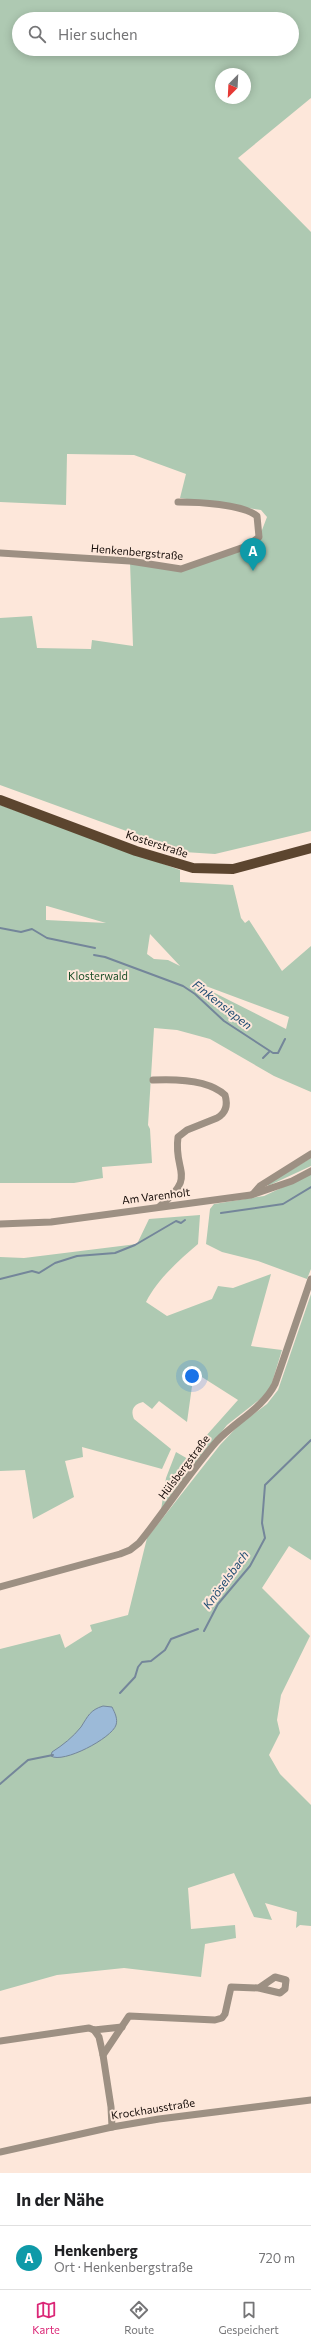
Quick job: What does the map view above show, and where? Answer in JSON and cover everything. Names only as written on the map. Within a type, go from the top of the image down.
[{"type":"main road","name":"Kosterstraße","points":[[0,800],[136,851],[193,868],[233,869],[311,848]]},
{"type":"street","name":"Henkenbergstraße","points":[[0,553],[130,561],[181,568],[246,546],[259,537],[257,516],[249,509],[178,502]]},
{"type":"street","points":[[153,1080],[180,1080],[217,1088],[225,1095],[227,1105],[222,1116],[181,1133],[178,1137],[176,1146],[183,1173],[181,1182],[176,1193],[160,1206]]},
{"type":"street","points":[[252,1195],[260,1186],[311,1154]]},
{"type":"street","name":"Am Varenholt","points":[[0,1224],[51,1222],[160,1206],[252,1195],[292,1181],[311,1171]]},
{"type":"street","name":"Hülsbergstraße","points":[[0,1587],[120,1554],[130,1550],[139,1543],[217,1442],[235,1423],[270,1395],[311,1279]]},
{"type":"street","points":[[103,2055],[129,2016],[215,2020],[222,2018],[233,1991],[259,1988]]},
{"type":"street","points":[[0,2041],[89,2028],[94,2030],[122,2027]]},
{"type":"street","points":[[94,2030],[99,2037],[103,2055],[111,2101],[112,2127]]},
{"type":"street","name":"Krockhausstraße","points":[[0,2152],[112,2127],[240,2108],[311,2100]]},
{"type":"green space","points":[[0,0],[311,0],[311,98],[238,158],[311,232],[311,831],[215,854],[184,852],[0,785],[0,618],[32,616],[37,648],[91,649],[92,640],[133,646],[130,562],[172,569],[257,543],[267,517],[261,510],[180,498],[186,474],[134,455],[67,454],[66,505],[0,502]]},
{"type":"green space","name":"Klosterwald","points":[[0,805],[180,870],[180,882],[233,885],[241,918],[245,923],[249,920],[282,971],[311,946],[311,1092],[274,1076],[210,1039],[177,1030],[154,1028],[148,1125],[150,1129],[152,1163],[102,1167],[103,1178],[74,1183],[0,1183]],"holes":[[[47,906],[106,923],[46,920]],[[150,934],[180,966],[168,960],[154,959],[147,954]],[[195,983],[289,1017],[286,1029]]]},
{"type":"green space","points":[[311,1158],[311,1166],[268,1186],[268,1184]]},
{"type":"green space","points":[[311,1174],[311,1269],[307,1279],[258,1261],[222,1252],[206,1244],[210,1209],[214,1204],[264,1196]]},
{"type":"green space","points":[[200,1215],[198,1244],[162,1278],[146,1302],[167,1316],[212,1299],[218,1286],[233,1288],[271,1274],[251,1346],[282,1350],[271,1386],[264,1396],[227,1425],[161,1510],[166,1478],[176,1452],[188,1459],[205,1437],[238,1400],[194,1372],[187,1422],[159,1401],[152,1409],[143,1402],[137,1404],[132,1413],[134,1419],[171,1449],[162,1469],[82,1447],[83,1457],[65,1461],[74,1497],[33,1519],[25,1470],[0,1471],[0,1257],[24,1258],[137,1244],[149,1219]]},
{"type":"green space","points":[[311,1294],[311,1560],[289,1546],[262,1588],[310,1636],[281,1695],[277,1720],[280,1733],[269,1755],[280,1774],[311,1805],[311,1926],[300,1925],[296,1928],[297,1912],[265,1903],[272,1920],[254,1917],[234,1873],[188,1888],[191,1929],[235,1925],[236,1938],[205,1944],[201,1977],[124,1968],[57,1975],[0,1991],[0,1649],[60,1634],[65,1648],[92,1631],[90,1625],[128,1615],[147,1538],[220,1445],[239,1425],[267,1404],[278,1390]]},
{"type":"water","points":[[103,1706],[112,1707],[115,1714],[117,1723],[113,1730],[97,1743],[76,1753],[66,1756],[51,1756],[52,1752],[68,1741],[78,1731],[92,1712]]},
{"type":"waterway","name":"Finkensiepen","points":[[0,928],[21,932],[32,929],[47,938],[95,948]]},
{"type":"waterway","name":"Finkensiepen","points":[[94,955],[105,957],[183,986],[195,994],[224,1021],[273,1053],[278,1053],[285,1039]]},
{"type":"waterway","points":[[263,1058],[269,1052]]},
{"type":"waterway","points":[[221,1213],[283,1204],[311,1187]]},
{"type":"waterway","points":[[0,1279],[32,1271],[39,1273],[55,1263],[77,1256],[115,1253],[135,1245],[176,1221],[181,1223],[185,1220]]},
{"type":"waterway","name":"Knöselsbach","points":[[204,1631],[218,1604],[250,1566],[265,1538],[262,1523],[265,1485],[311,1440]]},
{"type":"waterway","name":"Knöselsbach","points":[[120,1693],[135,1677],[138,1667],[142,1662],[151,1661],[165,1650],[171,1639],[198,1629]]},
{"type":"waterway","name":"Knöselsbach","points":[[0,1784],[28,1760],[53,1755]]},
{"type":"place","name":"Henkenberg","points":[[253,571]]}]
